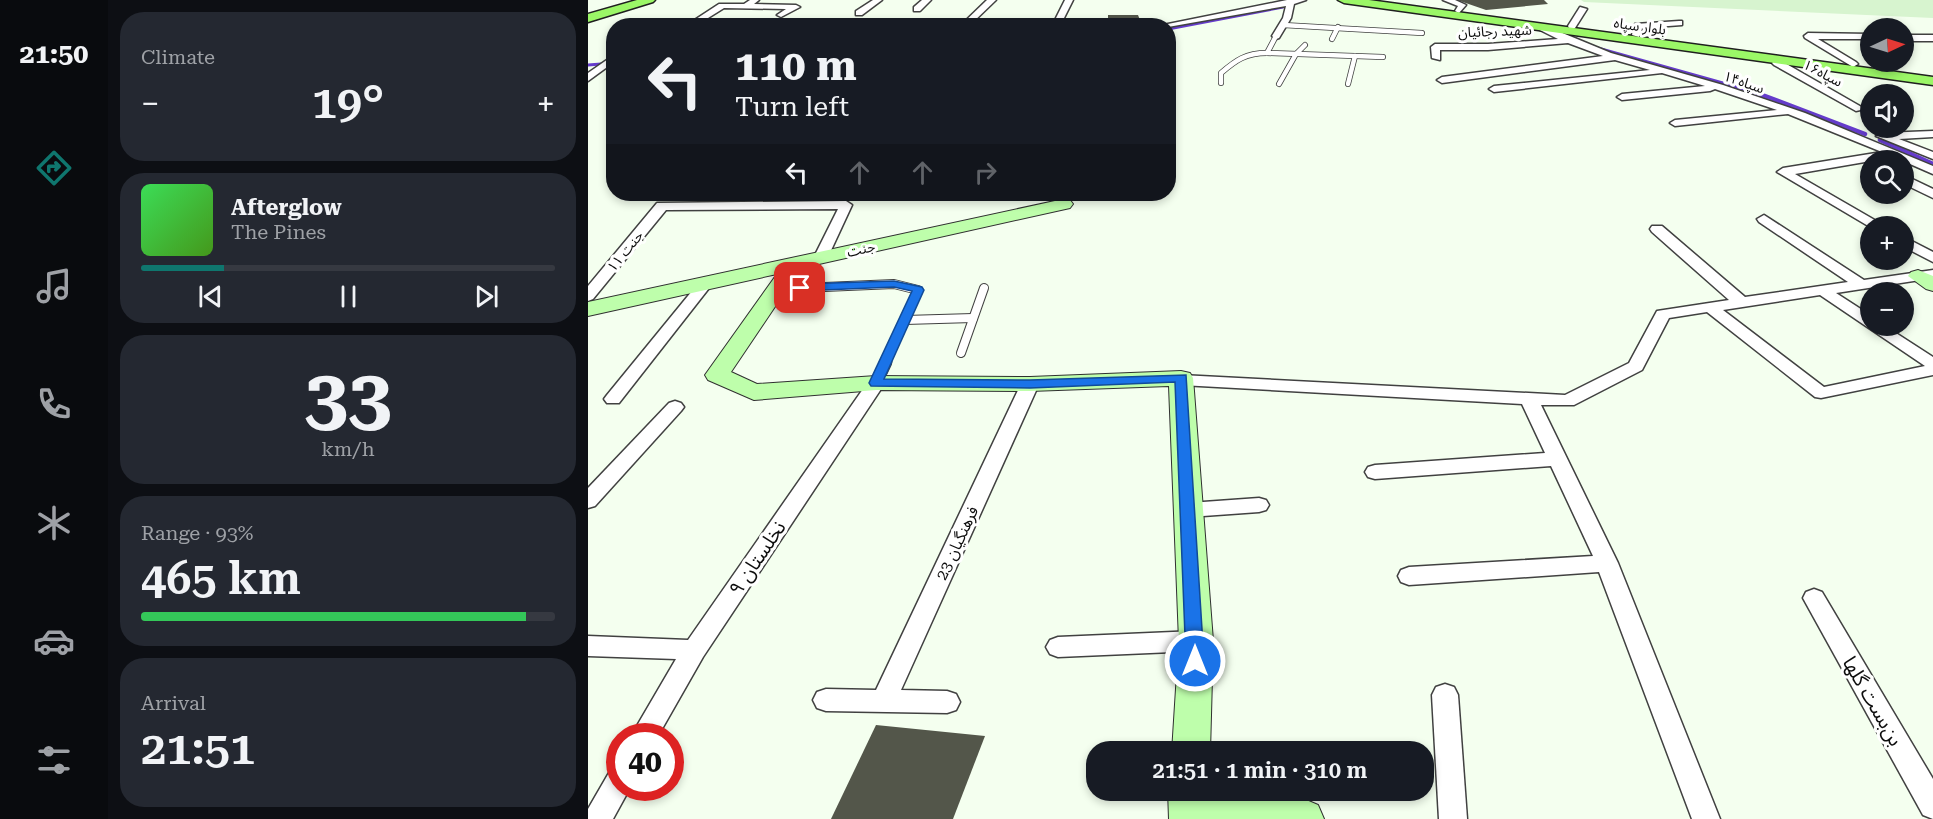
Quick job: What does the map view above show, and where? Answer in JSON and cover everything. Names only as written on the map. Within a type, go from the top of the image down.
[{"type":"main road","points":[[588,12],[630,0]]},
{"type":"main road","points":[[588,18],[649,0]]},
{"type":"main road","name":"بلوار سپاه","points":[[1344,0],[1933,81]]},
{"type":"main road","name":"بلوار سپاه","points":[[1381,0],[1933,75]]},
{"type":"street","points":[[746,6],[755,0]]},
{"type":"street","points":[[859,13],[878,0]]},
{"type":"street","points":[[917,9],[927,0]]},
{"type":"street","points":[[973,18],[992,0]]},
{"type":"street","points":[[1060,18],[1069,0]]},
{"type":"street","points":[[1176,23],[1302,0]]},
{"type":"street","points":[[1447,0],[1462,5],[1459,11]]},
{"type":"street","points":[[1276,36],[1287,18],[1289,2]]},
{"type":"street","points":[[702,18],[722,6],[796,7],[781,15]]},
{"type":"street","points":[[1572,26],[1583,9]]},
{"type":"street","points":[[1636,35],[1638,26],[1679,23]]},
{"type":"street","points":[[1839,27],[1856,37]]},
{"type":"street","name":"سپاه۱۴","points":[[1544,28],[1567,41],[1720,87],[1887,150]]},
{"type":"street","points":[[1853,64],[1808,36],[1860,37]]},
{"type":"street","points":[[1914,38],[1933,38]]},
{"type":"street","name":"شهید رجائیان","points":[[1437,58],[1435,46],[1488,47],[1567,41]]},
{"type":"street","points":[[1442,80],[1620,57]]},
{"type":"street","points":[[596,59],[606,58]]},
{"type":"street","name":"سپاه۱۶","points":[[1780,60],[1777,63],[1860,109]]},
{"type":"street","points":[[588,78],[606,64]]},
{"type":"street","points":[[1494,89],[1666,72]]},
{"type":"street","points":[[1622,97],[1720,87]]},
{"type":"street","points":[[1675,123],[1789,112]]},
{"type":"street","points":[[1914,135],[1933,134]]},
{"type":"street","points":[[1862,139],[1869,138]]},
{"type":"street","points":[[1887,138],[1933,156]]},
{"type":"street","points":[[1860,159],[1783,172],[1860,216]]},
{"type":"street","name":"سپاه۱۴","points":[[1914,162],[1933,170]]},
{"type":"street","points":[[1914,184],[1933,194]]},
{"type":"street","name":"جنت","points":[[588,309],[1064,204]]},
{"type":"street","name":"جنت ۱۱","points":[[588,296],[662,206],[846,205],[820,259]]},
{"type":"street","points":[[1764,219],[1860,284]]},
{"type":"street","points":[[1657,230],[1741,302]]},
{"type":"street","points":[[1914,247],[1933,258]]},
{"type":"street","points":[[793,264],[717,375],[754,392],[876,383],[1030,384],[1181,378],[1181,380],[1568,401],[1636,366],[1663,314],[1860,284]]},
{"type":"street","points":[[1883,282],[1928,278]]},
{"type":"street","points":[[613,399],[706,283]]},
{"type":"street","points":[[1822,290],[1860,315]]},
{"type":"street","points":[[1710,307],[1821,393],[1933,370]]},
{"type":"street","points":[[1890,336],[1933,364]]},
{"type":"street","points":[[1181,380],[1196,641],[1191,741]]},
{"type":"street","name":"نخلستان ۹","points":[[651,723],[693,650],[876,383]]},
{"type":"street","name":"فرهنگیان 23","points":[[883,702],[1030,384]]},
{"type":"street","points":[[1529,399],[1607,563],[1706,819]]},
{"type":"street","points":[[588,501],[675,407]]},
{"type":"street","points":[[1376,472],[1557,459]]},
{"type":"street","points":[[1189,510],[1259,505]]},
{"type":"street","points":[[1409,576],[1607,563]]},
{"type":"street","name":"بن‌بست گلها","points":[[1814,598],[1933,805]]},
{"type":"street","points":[[1058,647],[1196,641]]},
{"type":"street","points":[[588,646],[693,650]]},
{"type":"street","points":[[1445,695],[1453,819]]},
{"type":"street","points":[[826,700],[947,702]]},
{"type":"street","points":[[598,819],[608,801]]},
{"type":"street","points":[[1188,803],[1304,819]]},
{"type":"lane","points":[[1282,25],[1422,33]]},
{"type":"lane","points":[[1332,39],[1338,27]]},
{"type":"lane","points":[[1368,40],[1372,29]]},
{"type":"lane","points":[[1267,52],[1276,36]]},
{"type":"lane","points":[[1279,84],[1296,54],[1305,45]]},
{"type":"lane","points":[[1221,83],[1221,73],[1248,52],[1383,57]]},
{"type":"lane","points":[[1348,84],[1355,56]]},
{"type":"lane","points":[[777,289],[894,284],[918,290],[876,383]]},
{"type":"lane","points":[[961,353],[984,288]]},
{"type":"lane","points":[[905,320],[973,318]]},
{"type":"green space","points":[[1581,0],[1933,0],[1933,18],[1584,2]]},
{"type":"building","points":[[1457,0],[1544,0],[1548,4],[1486,10]]},
{"type":"building","points":[[1108,15],[1138,15],[1139,18],[1108,18]]},
{"type":"building","points":[[876,725],[985,736],[953,819],[831,819]]},
{"type":"waterway","points":[[1176,27],[1283,7]]},
{"type":"waterway","points":[[1594,47],[1752,91]]},
{"type":"waterway","points":[[588,65],[606,64]]},
{"type":"waterway","points":[[1752,91],[1860,132]]},
{"type":"waterway","points":[[1880,140],[1933,164]]},
{"type":"route","points":[[800,288],[894,284],[918,290],[876,383],[1030,384],[1181,378],[1196,641],[1195,661]]}]
